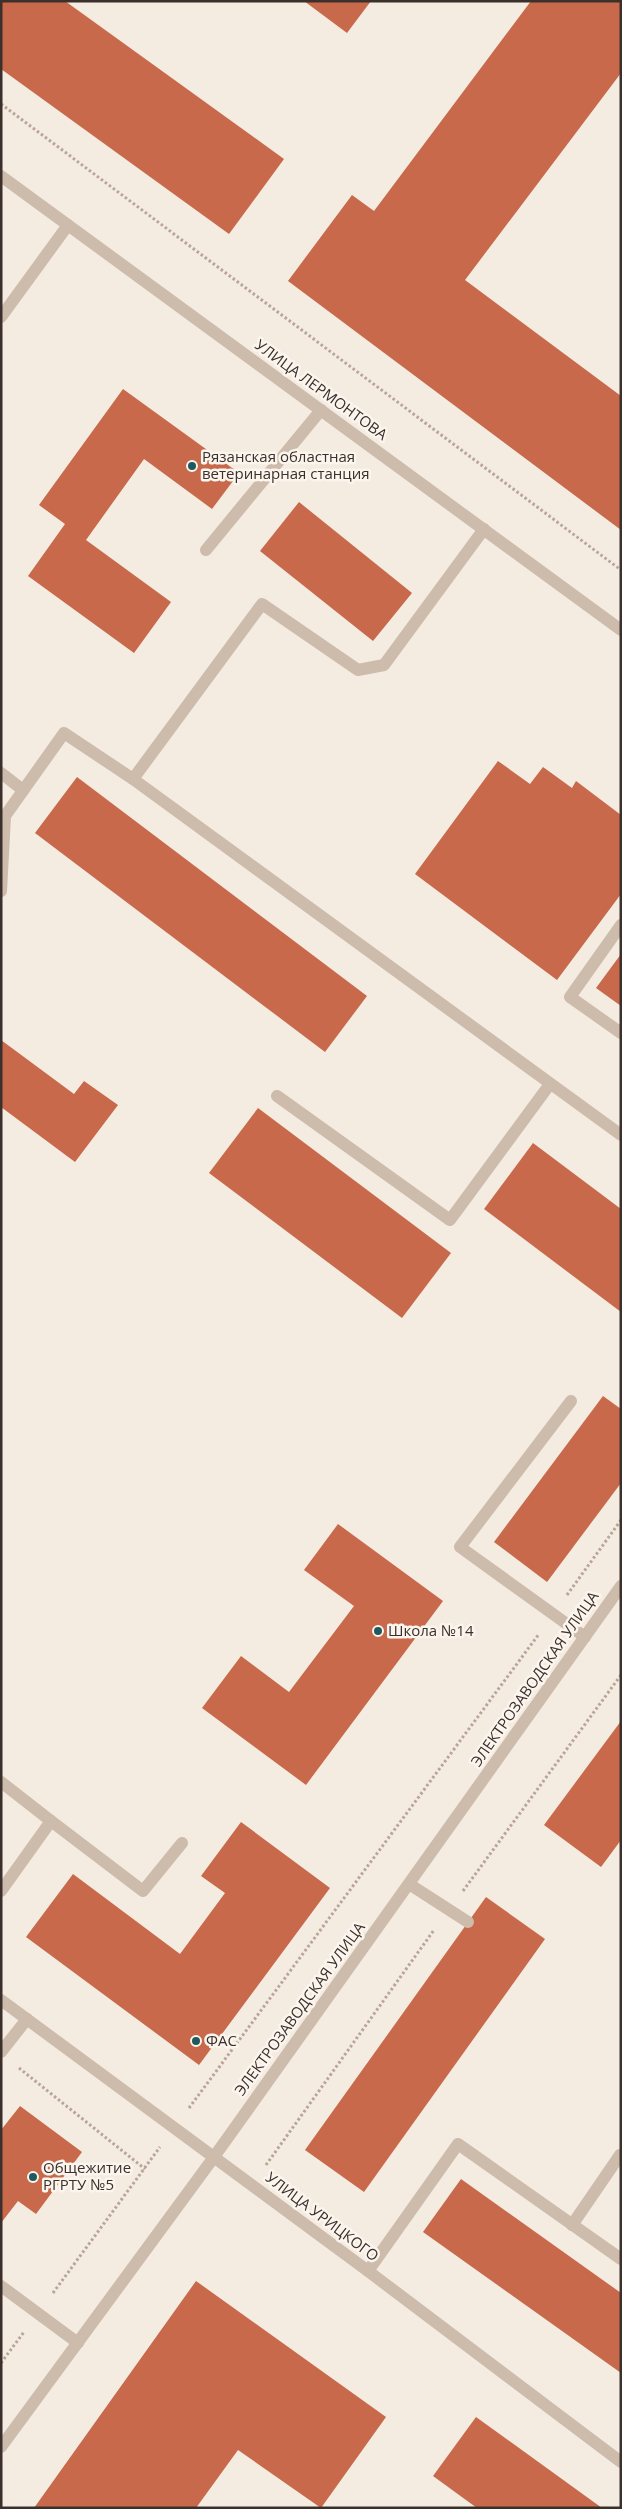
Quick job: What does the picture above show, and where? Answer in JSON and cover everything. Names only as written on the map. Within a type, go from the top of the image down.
[{"type":"street","name":"УЛИЦА ЛЕРМОНТОВА","points":[[1,176],[621,630]]},
{"type":"street","points":[[1,317],[68,225]]},
{"type":"street","points":[[206,550],[321,410]]},
{"type":"street","points":[[133,779],[262,604],[358,670],[384,665],[484,529]]},
{"type":"street","points":[[1,891],[5,816],[64,733],[133,779],[621,1135]]},
{"type":"street","points":[[1,773],[23,790]]},
{"type":"street","points":[[621,925],[570,997],[621,1033]]},
{"type":"street","points":[[277,1096],[450,1220],[550,1084]]},
{"type":"street","points":[[571,1401],[460,1548],[585,1637]]},
{"type":"street","name":"ЭЛЕКТРОЗАВОДСКАЯ УЛИЦА","points":[[1,2446],[214,2157],[621,1586]]},
{"type":"street","points":[[1,1782],[144,1890],[182,1843]]},
{"type":"street","points":[[1,1891],[51,1821]]},
{"type":"street","points":[[409,1884],[468,1922]]},
{"type":"street","name":"УЛИЦА УРИЦКОГО","points":[[1,2000],[368,2271],[621,2462]]},
{"type":"street","points":[[1,2052],[27,2019]]},
{"type":"street","points":[[368,2271],[458,2144],[621,2259]]},
{"type":"street","points":[[572,2224],[620,2154]]},
{"type":"street","points":[[1,2286],[78,2343]]},
{"type":"path","points":[[1,104],[621,570]]},
{"type":"path","points":[[1,2363],[554,1614],[621,1520]]},
{"type":"path","points":[[252,2185],[449,1910],[621,1675]]},
{"type":"path","points":[[16,2065],[144,2168]]},
{"type":"building","points":[[1,1],[65,1],[284,159],[229,234],[1,69]]},
{"type":"building","points":[[304,1],[371,1],[347,33]]},
{"type":"building","points":[[531,1],[621,1],[621,73],[465,280],[621,396],[621,530],[288,281],[352,195],[374,211]]},
{"type":"building","points":[[123,389],[239,473],[212,509],[144,459],[86,540],[171,602],[134,653],[28,576],[65,524],[39,505]]},
{"type":"building","points":[[299,502],[412,593],[373,641],[260,551]]},
{"type":"building","points":[[498,761],[530,784],[543,767],[572,788],[576,781],[621,815],[621,894],[557,980],[415,874]]},
{"type":"building","points":[[77,777],[367,996],[325,1052],[35,833]]},
{"type":"building","points":[[621,954],[621,1006],[596,988]]},
{"type":"building","points":[[1,1040],[74,1094],[84,1081],[118,1105],[75,1162],[1,1107]]},
{"type":"building","points":[[258,1108],[451,1253],[402,1318],[209,1173]]},
{"type":"building","points":[[533,1143],[621,1209],[621,1312],[484,1209]]},
{"type":"building","points":[[603,1396],[621,1409],[621,1483],[547,1582],[494,1542]]},
{"type":"building","name":"Школа №14","points":[[338,1524],[443,1601],[306,1785],[202,1708],[241,1656],[289,1692],[354,1606],[304,1570]]},
{"type":"building","points":[[621,1721],[621,1840],[601,1867],[544,1825]]},
{"type":"building","points":[[241,1822],[330,1888],[199,2065],[26,1937],[73,1874],[180,1954],[225,1893],[201,1876]]},
{"type":"building","points":[[486,1897],[545,1939],[364,2192],[305,2150]]},
{"type":"building","name":"Общежитие РГРТУ №5","points":[[20,2106],[82,2152],[36,2214],[18,2201],[1,2223],[1,2130]]},
{"type":"building","points":[[461,2179],[621,2293],[621,2373],[423,2232]]},
{"type":"building","points":[[196,2281],[386,2417],[321,2508],[238,2450],[196,2508],[34,2508]]},
{"type":"building","points":[[476,2417],[602,2508],[477,2508],[433,2476]]},
{"type":"place","name":"Рязанская областная ветеринарная станция","points":[[192,466]]},
{"type":"place","name":"Школа №14","points":[[378,1631]]},
{"type":"place","name":"ФАС","points":[[196,2041]]},
{"type":"place","name":"Общежитие РГРТУ №5","points":[[33,2177]]}]
